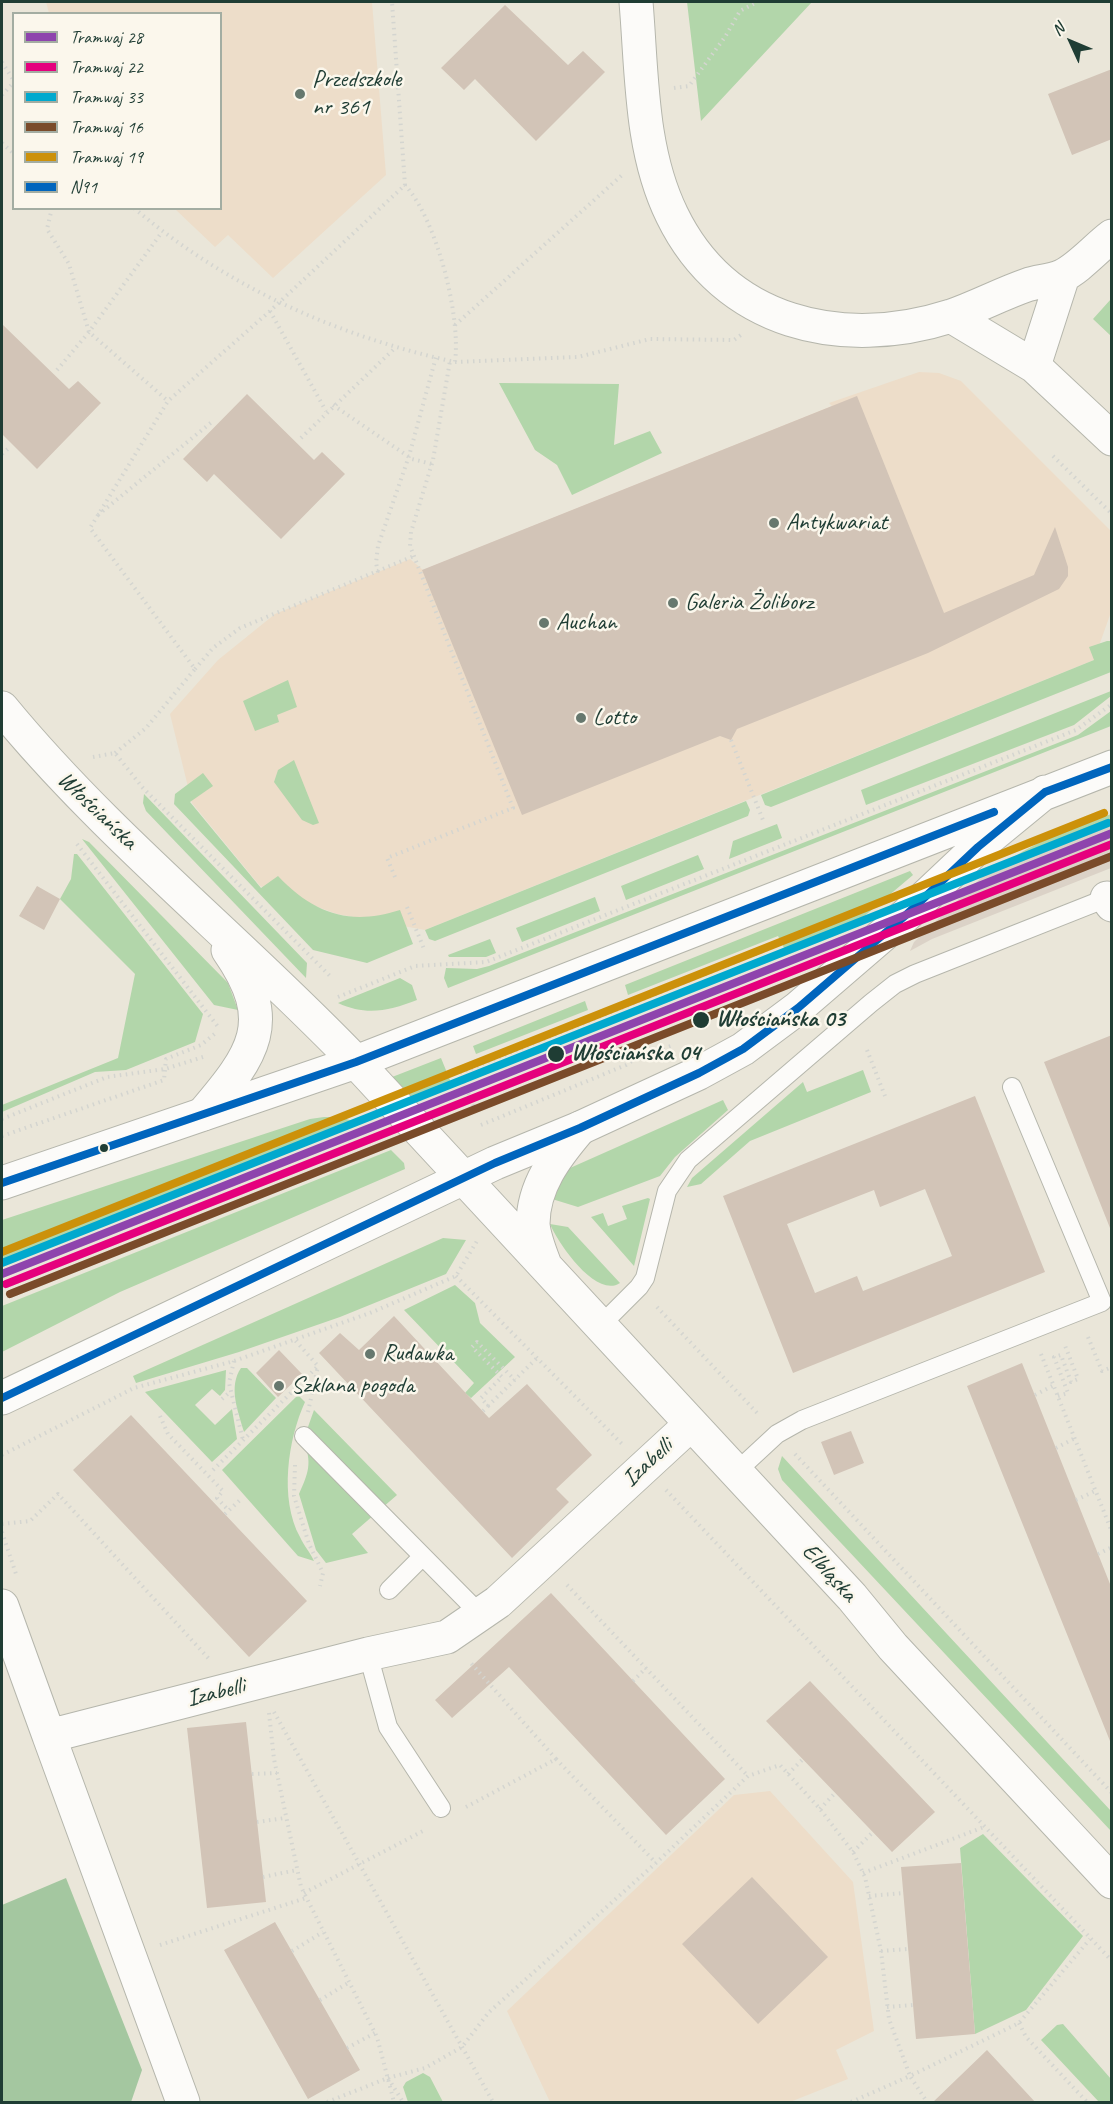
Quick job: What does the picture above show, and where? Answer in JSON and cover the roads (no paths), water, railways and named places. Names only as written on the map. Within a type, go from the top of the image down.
[{"type":"street","points":[[636,2],[651,160],[671,214],[690,245],[714,273],[747,300],[787,321],[824,328],[860,330],[906,326],[951,316],[1028,285],[1063,276],[1112,236]]},
{"type":"street","points":[[1034,366],[1063,276]]},
{"type":"street","points":[[951,316],[1034,366],[1112,439]]},
{"type":"street","name":"Włościańska","points":[[2,708],[90,806],[356,1062]]},
{"type":"street","points":[[2,1183],[356,1062],[1112,767]]},
{"type":"street","points":[[2,1398],[462,1179],[699,1073],[743,1048],[782,1022],[906,915],[978,847],[1045,792]]},
{"type":"street","name":"Włościańska","points":[[199,909],[241,968],[256,1004],[255,1033],[235,1075],[203,1114]]},
{"type":"street","name":"Elbląska","points":[[356,1062],[462,1179],[601,1325],[852,1597],[893,1647],[1028,1794],[1112,1882]]},
{"type":"street","name":"Elbląska","points":[[545,1266],[533,1225],[535,1207],[540,1188],[557,1155],[580,1128]]},
{"type":"street","name":"Izabelli","points":[[49,1736],[368,1654],[447,1637],[498,1602],[691,1424]]},
{"type":"street","points":[[10,1593],[49,1736],[183,2103]]},
{"type":"lane","points":[[601,1325],[645,1278],[667,1191],[688,1160],[871,1003],[896,984],[915,974],[1110,899]]},
{"type":"lane","points":[[736,1472],[777,1434],[802,1420],[1102,1302],[1012,1088]]},
{"type":"lane","points":[[304,1436],[480,1614]]},
{"type":"lane","points":[[389,1590],[422,1557]]},
{"type":"lane","points":[[368,1654],[388,1727],[441,1808]]},
{"type":"tram line","name":"19","points":[[2,1252],[1104,813]]},
{"type":"tram line","name":"33","points":[[2,1263],[1108,823]]},
{"type":"tram line","name":"28","points":[[2,1274],[1112,833]]},
{"type":"tram line","name":"22","points":[[6,1284],[1112,844]]},
{"type":"tram line","name":"16","points":[[10,1294],[1112,856]]},
{"type":"place","name":"Przedszkole nr 361","points":[[300,94]]},
{"type":"place","name":"Antykwariat","points":[[774,523]]},
{"type":"place","name":"Galeria Żoliborz","points":[[673,603]]},
{"type":"place","name":"Auchan","points":[[544,623]]},
{"type":"place","name":"Lotto","points":[[581,718]]},
{"type":"place","name":"Włościańska 03","points":[[701,1020]]},
{"type":"place","name":"Włościańska 04","points":[[556,1054]]},
{"type":"place","name":"Rudawka","points":[[370,1354]]},
{"type":"place","name":"Szklana pogoda","points":[[279,1386]]}]
